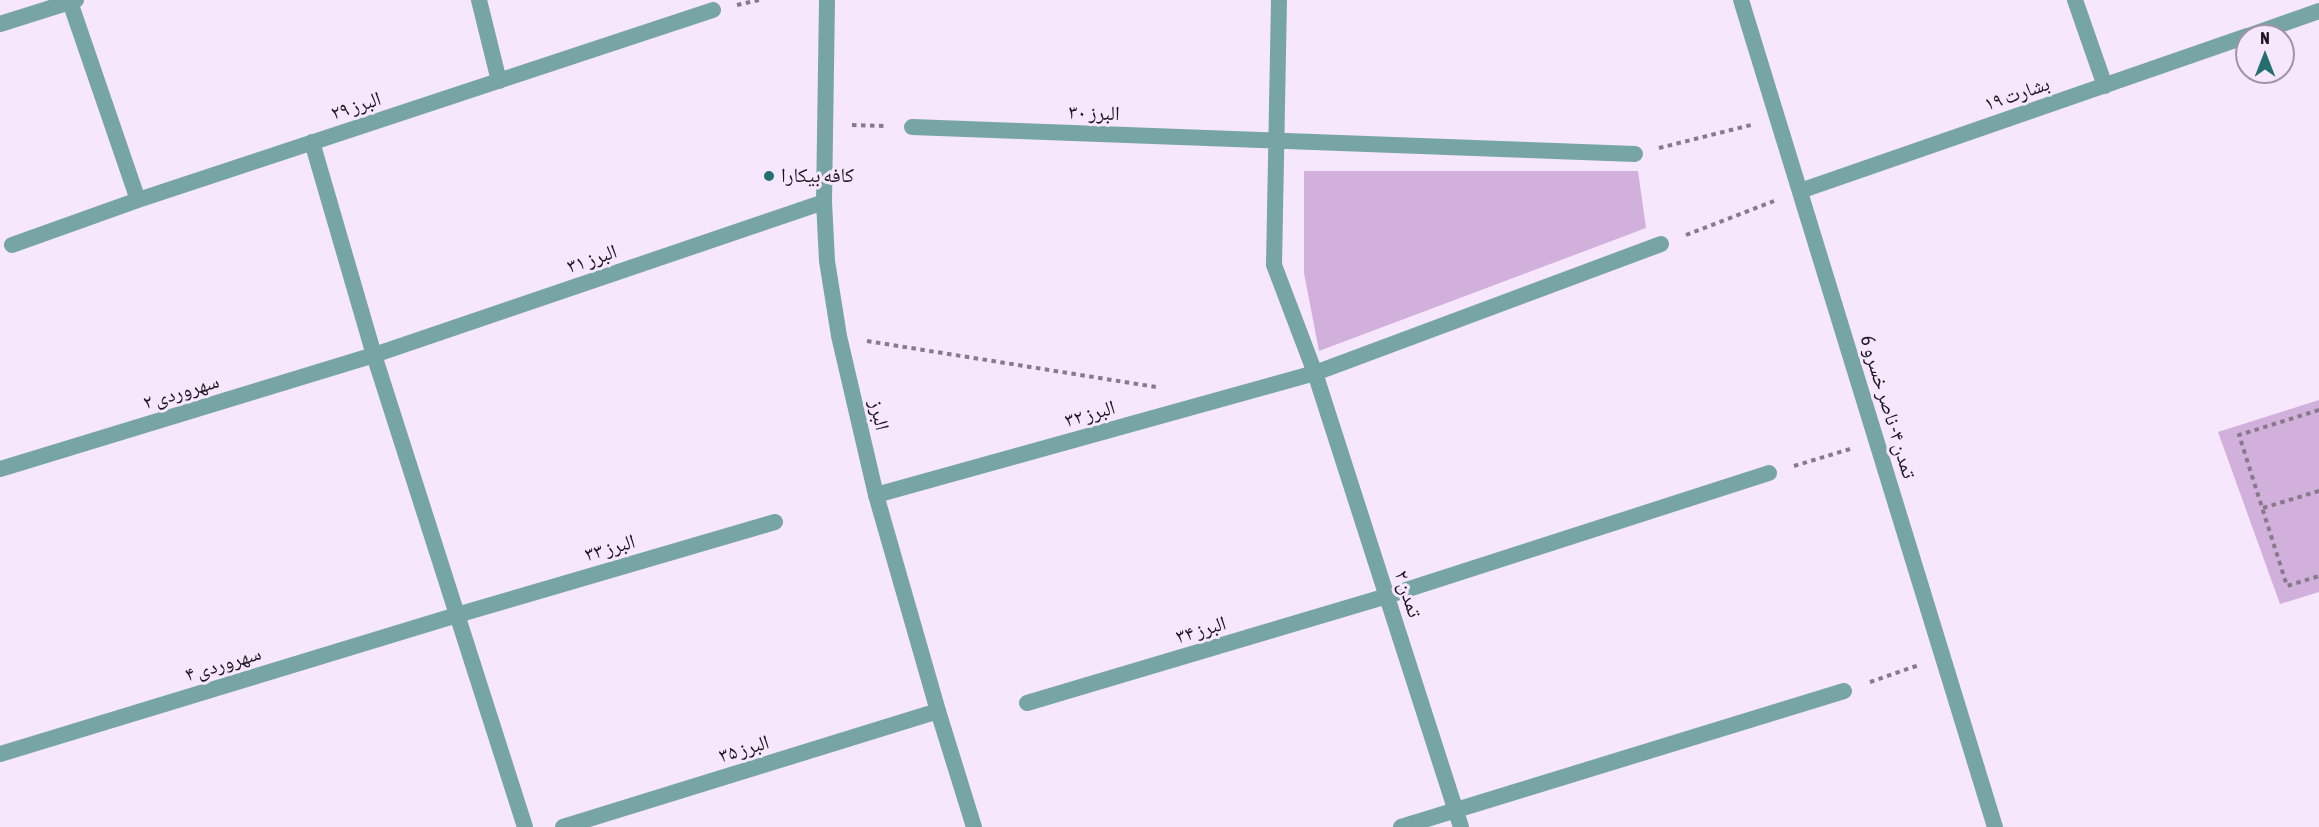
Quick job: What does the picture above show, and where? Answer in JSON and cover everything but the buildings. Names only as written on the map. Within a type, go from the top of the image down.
[{"type":"street","points":[[479,0],[499,81]]},
{"type":"street","name":"البرز","points":[[827,0],[824,202],[827,261],[839,336],[876,495],[974,827]]},
{"type":"street","name":"تمدن ۲","points":[[1279,0],[1274,265],[1315,373],[1461,827]]},
{"type":"street","name":"تمدن ۴- ناصر خسرو 6","points":[[1742,0],[1995,827]]},
{"type":"street","points":[[2075,0],[2105,86]]},
{"type":"street","points":[[0,24],[73,1],[138,200]]},
{"type":"street","name":"البرز ۲۹","points":[[12,245],[138,200],[713,10]]},
{"type":"street","name":"بشارت ۱۹","points":[[2284,24],[2319,12]]},
{"type":"street","name":"بشارت ۱۹","points":[[1800,191],[2235,41]]},
{"type":"street","name":"البرز ۳۰","points":[[912,127],[1635,154]]},
{"type":"street","points":[[312,142],[374,355],[525,827]]},
{"type":"street","name":"البرز ۳۱","points":[[374,355],[824,202]]},
{"type":"street","name":"البرز ۳۲","points":[[876,495],[1315,373],[1661,244]]},
{"type":"street","name":"سهروردی ۲","points":[[0,469],[374,355]]},
{"type":"street","name":"البرز ۳۴","points":[[1027,703],[1387,596],[1769,473]]},
{"type":"street","name":"البرز ۳۳","points":[[457,615],[775,522]]},
{"type":"street","name":"سهروردی ۴","points":[[0,754],[457,615]]},
{"type":"street","points":[[1401,827],[1844,691]]},
{"type":"street","name":"البرز ۳۵","points":[[563,827],[938,711]]},
{"type":"path","points":[[1635,154],[1778,118]]},
{"type":"path","points":[[825,124],[912,127]]},
{"type":"path","points":[[1661,244],[1800,191]]},
{"type":"path","points":[[839,336],[1166,388]]},
{"type":"path","points":[[2319,410],[2239,435],[2287,585],[2319,576]]},
{"type":"path","points":[[1769,473],[1877,442]]},
{"type":"path","points":[[2263,508],[2319,490]]},
{"type":"path","points":[[1844,691],[1942,657]]},
{"type":"shaded area","points":[[1304,171],[1638,171],[1646,228],[1319,351],[1304,273]]},
{"type":"shaded area","points":[[2319,400],[2319,592],[2280,604],[2218,432]]},
{"type":"place","name":"کافه بیکارا","points":[[769,176]]}]
